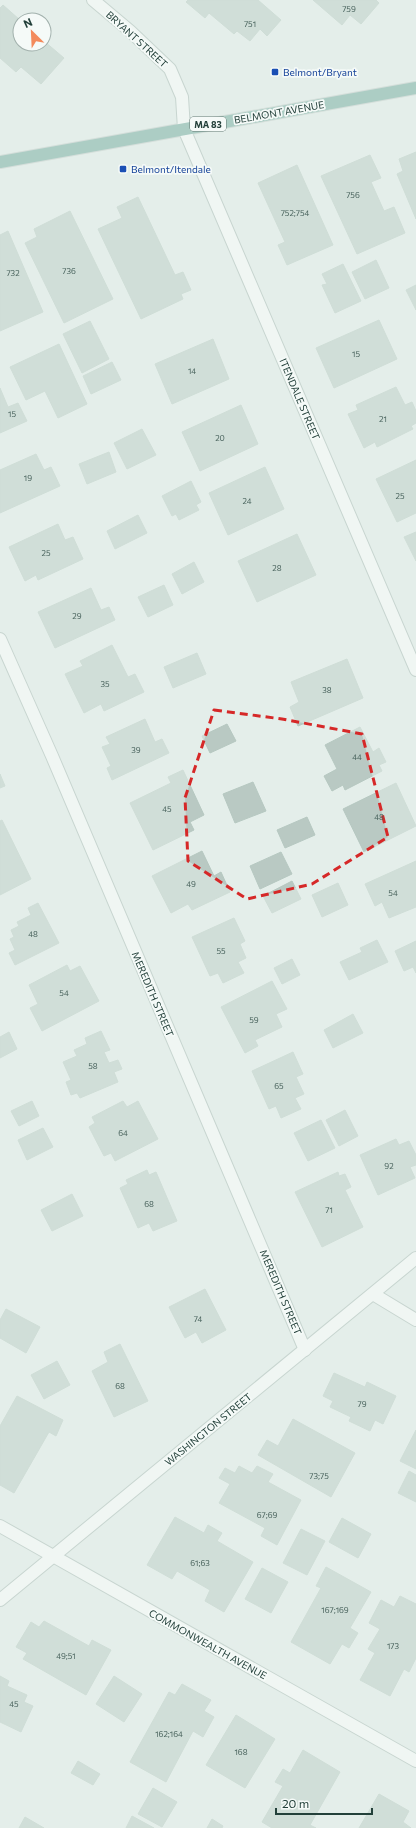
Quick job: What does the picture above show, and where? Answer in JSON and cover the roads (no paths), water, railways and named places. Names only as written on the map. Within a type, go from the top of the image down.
[{"type":"main road","name":"BELMONT AVENUE","points":[[0,162],[416,88]]},
{"type":"street","name":"BRYANT STREET","points":[[93,0],[130,31],[170,69],[182,97],[184,129]]},
{"type":"street","name":"ITENDALE STREET","points":[[184,129],[416,670]]},
{"type":"street","name":"MEREDITH STREET","points":[[0,639],[52,756],[305,1350]]},
{"type":"street","name":"WASHINGTON STREET","points":[[0,1600],[416,1258]]},
{"type":"street","points":[[374,1294],[416,1320]]},
{"type":"street","name":"COMMONWEALTH AVENUE","points":[[0,1526],[416,1761]]},
{"type":"place","name":"Belmont/Bryant","points":[[275,72]]},
{"type":"place","name":"Belmont/Itendale","points":[[123,169]]}]
